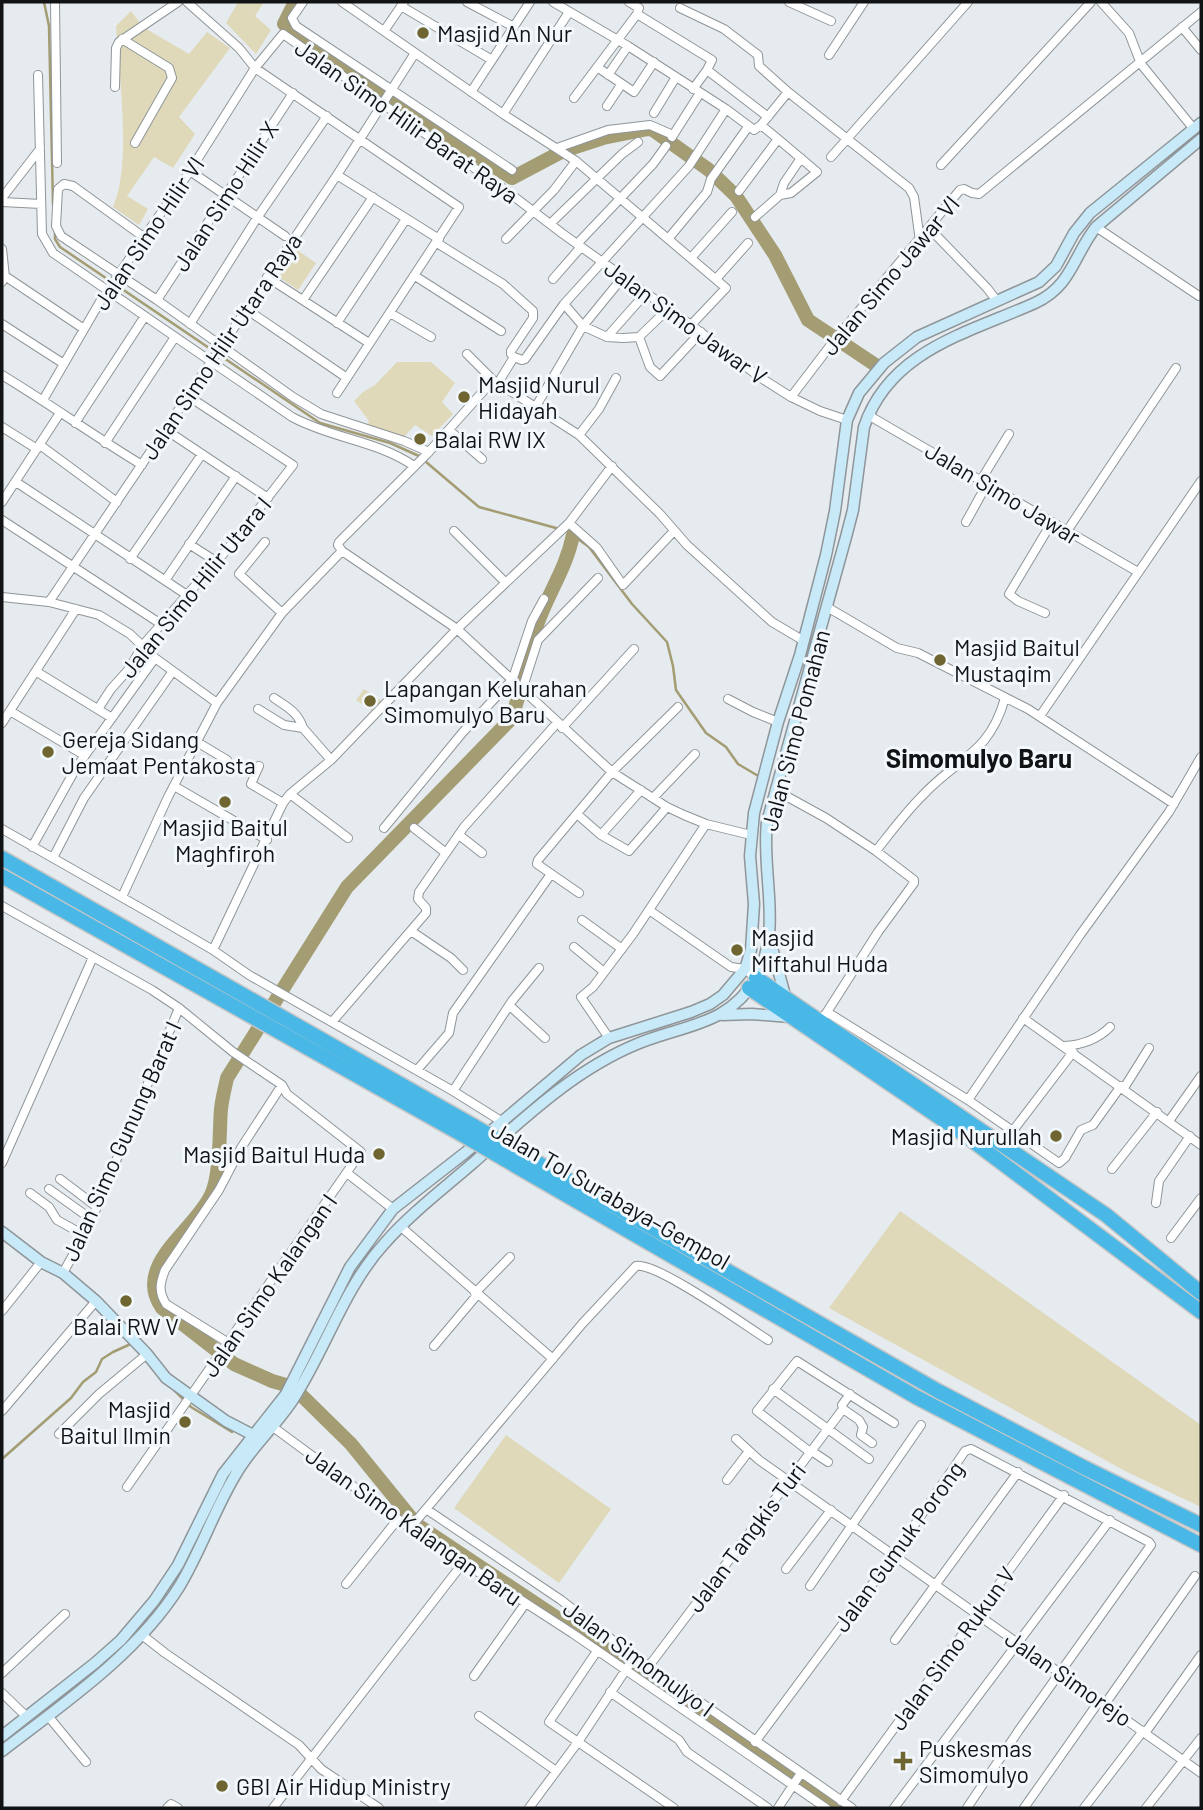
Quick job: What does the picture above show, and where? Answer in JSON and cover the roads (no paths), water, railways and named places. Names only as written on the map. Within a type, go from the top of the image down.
[{"type":"highway","name":"Jalan Tol Surabaya–Gempol","points":[[2,858],[265,1016]]},
{"type":"highway","name":"Jalan Tol Surabaya–Gempol","points":[[2,876],[265,1016],[471,1132],[916,1397],[1201,1545]]},
{"type":"highway","points":[[747,978],[790,1017],[820,1022]]},
{"type":"highway","points":[[747,978],[786,999],[820,1022],[961,1125],[1201,1312]]},
{"type":"highway","points":[[961,1125],[1106,1215],[1201,1293]]},
{"type":"highway","name":"Jalan Tol Surabaya–Gempol","points":[[508,1154],[938,1391],[1083,1467],[1201,1524]]},
{"type":"main road","points":[[722,1015],[747,978],[754,904],[748,834],[803,641],[834,516],[847,420],[864,387],[896,352],[917,337],[1029,289],[1056,266],[1080,222],[1197,125]]},
{"type":"main road","points":[[834,516],[849,525],[864,427],[868,415],[888,382],[915,359],[944,342],[1043,300],[1062,285],[1087,238],[1096,227],[1201,139]]},
{"type":"main road","points":[[1121,187],[1130,198]]},
{"type":"main road","name":"Jalan Simo Pomahan","points":[[747,978],[766,956],[770,938],[765,834],[849,525]]},
{"type":"main road","points":[[770,938],[786,999]]},
{"type":"main road","points":[[2,1751],[48,1716],[142,1635],[177,1590],[237,1470],[273,1427],[355,1270],[393,1209],[466,1153],[500,1121],[581,1055],[608,1038],[710,1004],[747,978]]},
{"type":"main road","points":[[355,1270],[400,1226],[509,1131],[578,1075],[603,1059],[641,1042],[696,1026],[722,1015],[790,1017]]},
{"type":"main road","points":[[2,1232],[41,1262],[62,1273],[96,1301],[187,1400],[250,1433]]},
{"type":"main road","points":[[2,1736],[121,1640],[154,1601],[178,1565],[223,1474],[250,1433],[290,1396]]},
{"type":"street","points":[[55,2],[57,163]]},
{"type":"street","points":[[115,87],[116,48],[122,39],[178,2]]},
{"type":"street","points":[[187,2],[240,48],[255,68],[459,207],[337,393]]},
{"type":"street","name":"Jalan Simo Hilir Barat Raya","points":[[303,2],[292,18],[296,26],[533,210]]},
{"type":"street","points":[[342,2],[354,5],[384,31],[576,161],[716,279],[726,289],[691,325]]},
{"type":"street","points":[[467,2],[514,27]]},
{"type":"street","points":[[471,92],[530,2]]},
{"type":"street","points":[[553,2],[628,46],[755,130],[788,92]]},
{"type":"street","points":[[574,98],[637,14],[639,8],[629,2]]},
{"type":"street","points":[[789,2],[831,21]]},
{"type":"street","points":[[829,55],[864,2]]},
{"type":"street","points":[[831,157],[968,2]]},
{"type":"street","points":[[941,165],[1091,2]]},
{"type":"street","points":[[1101,2],[1129,33],[1140,61],[1197,125]]},
{"type":"street","points":[[384,31],[402,4],[492,60]]},
{"type":"street","points":[[680,8],[724,29],[758,55],[759,66],[788,92],[912,191],[920,241]]},
{"type":"street","points":[[503,114],[569,12]]},
{"type":"street","points":[[1140,61],[1201,12]]},
{"type":"street","points":[[553,279],[579,245],[653,164],[670,140],[712,60],[637,14]]},
{"type":"street","points":[[1182,27],[1201,50]]},
{"type":"street","name":"Jalan Simo Hilir Barat Raya","points":[[255,68],[283,34],[512,170]]},
{"type":"street","points":[[122,39],[169,68],[172,73],[172,78],[135,144]]},
{"type":"street","points":[[608,75],[628,46]]},
{"type":"street","name":"Jalan Simo Hilir Utara Raya","points":[[49,602],[337,175],[415,52]]},
{"type":"street","name":"Jalan Simo Jawar VI","points":[[791,397],[960,190],[979,194],[1140,61]]},
{"type":"street","points":[[597,67],[634,92],[653,62]]},
{"type":"street","name":"Jalan Simo Hilir VI","points":[[43,400],[113,283],[255,68]]},
{"type":"street","points":[[707,70],[768,117]]},
{"type":"street","points":[[38,75],[42,234],[53,253],[113,283],[157,300],[190,324],[216,354],[313,428],[394,453],[416,465]]},
{"type":"street","points":[[654,113],[676,77]]},
{"type":"street","points":[[607,106],[621,85]]},
{"type":"street","name":"Jalan Simo Hilir X","points":[[157,300],[293,93]]},
{"type":"street","points":[[337,175],[503,284],[533,311],[533,318],[511,354],[522,360],[564,304],[692,162],[726,109]]},
{"type":"street","points":[[190,324],[257,218],[327,116]]},
{"type":"street","points":[[561,151],[608,130],[650,125],[670,140]]},
{"type":"street","points":[[761,125],[817,170],[817,173],[791,193],[780,195]]},
{"type":"street","points":[[668,239],[707,192],[713,176],[748,127]]},
{"type":"street","points":[[738,191],[778,139]]},
{"type":"street","points":[[550,224],[622,154],[638,142]]},
{"type":"street","points":[[2,200],[40,149]]},
{"type":"street","points":[[755,217],[780,195],[784,183],[801,158]]},
{"type":"street","points":[[506,239],[554,190],[576,161]]},
{"type":"street","points":[[190,170],[285,236]]},
{"type":"street","points":[[145,238],[73,186],[61,186],[57,194],[57,231],[145,316],[176,337],[216,354],[321,414],[404,441],[428,453]]},
{"type":"street","points":[[303,300],[373,197]]},
{"type":"street","points":[[2,200],[41,204]]},
{"type":"street","name":"Jalan Simo Jawar V","points":[[533,210],[791,397],[847,420]]},
{"type":"street","points":[[691,258],[732,212]]},
{"type":"street","points":[[337,323],[406,219]]},
{"type":"street","points":[[1096,227],[1199,296]]},
{"type":"street","points":[[930,229],[997,301]]},
{"type":"street","points":[[716,279],[748,243]]},
{"type":"street","points":[[2,249],[3,278],[84,329]]},
{"type":"street","points":[[415,276],[501,331]]},
{"type":"street","points":[[267,277],[369,343]]},
{"type":"street","points":[[535,408],[583,327],[624,277]]},
{"type":"street","points":[[607,337],[646,293]]},
{"type":"street","points":[[564,304],[583,327],[607,337],[639,337],[668,309]]},
{"type":"street","points":[[246,309],[347,378]]},
{"type":"street","points":[[390,313],[430,337]]},
{"type":"street","points":[[75,423],[145,316]]},
{"type":"street","points":[[2,324],[64,364]]},
{"type":"street","points":[[639,337],[650,367],[660,376],[701,332]]},
{"type":"street","points":[[105,443],[176,337]]},
{"type":"street","points":[[467,354],[496,382],[579,435],[674,531],[772,622],[803,641]]},
{"type":"street","points":[[122,897],[174,786],[217,703],[282,613],[342,551],[339,542],[496,382],[514,357]]},
{"type":"street","points":[[1067,531],[1176,368]]},
{"type":"street","points":[[2,375],[142,465]]},
{"type":"street","points":[[579,435],[599,409],[616,378]]},
{"type":"street","name":"Jalan Simo Hilir Utara I","points":[[98,709],[129,669],[143,645],[217,562],[293,466],[188,396]]},
{"type":"street","points":[[2,502],[60,413]]},
{"type":"street","name":"Jalan Simo Jawar","points":[[868,415],[1138,572]]},
{"type":"street","points":[[2,426],[38,447],[117,502]]},
{"type":"street","points":[[166,430],[268,498]]},
{"type":"street","points":[[449,430],[482,459]]},
{"type":"street","points":[[966,522],[1009,434]]},
{"type":"street","points":[[130,559],[202,454]]},
{"type":"street","points":[[213,950],[283,803],[290,794],[331,760],[457,629],[563,527],[612,466]]},
{"type":"street","points":[[166,579],[236,476]]},
{"type":"street","points":[[1040,716],[1201,481]]},
{"type":"street","points":[[16,482],[187,595]]},
{"type":"street","points":[[2,520],[161,624]]},
{"type":"street","points":[[1045,613],[1018,601],[1011,596],[1010,591],[1052,522]]},
{"type":"street","points":[[563,527],[597,548],[623,585],[674,531]]},
{"type":"street","points":[[454,531],[505,582]]},
{"type":"street","points":[[265,542],[239,574],[282,613]]},
{"type":"street","points":[[190,544],[217,562]]},
{"type":"street","name":"Jalan Simo Pomahan","points":[[342,551],[457,629],[612,772],[667,807],[706,824],[748,834]]},
{"type":"street","points":[[384,828],[463,732],[516,684],[538,640],[598,578]]},
{"type":"street","points":[[2,597],[49,602],[99,615],[130,634],[155,658],[217,703]]},
{"type":"street","points":[[516,684],[532,621],[544,599]]},
{"type":"street","points":[[827,607],[897,648],[918,653],[1040,716],[1174,804]]},
{"type":"street","points":[[2,723],[76,609]]},
{"type":"street","points":[[331,1022],[427,911],[418,900],[419,892],[459,835],[559,725],[634,649]]},
{"type":"street","points":[[32,847],[84,755],[155,658]]},
{"type":"street","points":[[53,859],[83,798],[173,671]]},
{"type":"street","points":[[37,672],[112,718]]},
{"type":"street","points":[[274,698],[293,710],[300,718],[303,728],[331,760]]},
{"type":"street","points":[[876,851],[921,796],[980,747],[998,721],[1005,698]]},
{"type":"street","points":[[728,699],[778,722]]},
{"type":"street","points":[[579,893],[537,862],[612,772],[678,707]]},
{"type":"street","points":[[258,709],[284,725],[303,728]]},
{"type":"street","points":[[10,711],[84,755]]},
{"type":"street","points":[[197,742],[227,760]]},
{"type":"street","points":[[653,798],[695,754]]},
{"type":"street","points":[[968,1100],[1174,804],[1201,757]]},
{"type":"street","points":[[259,766],[251,784],[283,803]]},
{"type":"street","points":[[174,786],[267,840]]},
{"type":"street","points":[[601,835],[641,790]]},
{"type":"street","points":[[775,790],[826,818],[914,880],[820,1022],[968,1100],[1059,1163],[1065,1158],[1080,1132],[1093,1125],[1149,1048]]},
{"type":"street","points":[[290,794],[348,838]]},
{"type":"street","points":[[577,814],[601,835],[629,852],[667,807]]},
{"type":"street","points":[[608,1038],[580,999],[622,949],[706,824]]},
{"type":"street","points":[[414,828],[446,853]]},
{"type":"street","points":[[2,829],[213,950],[230,964],[417,1070],[500,1121]]},
{"type":"street","points":[[459,835],[482,853]]},
{"type":"street","points":[[417,1070],[449,1033],[453,1013],[551,874]]},
{"type":"street","name":"Jalan Simo Kalangan I","points":[[3,910],[93,957],[179,1008],[233,1052],[282,1085],[287,1094],[361,1151],[127,1488]]},
{"type":"street","points":[[649,910],[747,978]]},
{"type":"street","points":[[582,920],[622,949]]},
{"type":"street","points":[[411,931],[451,958],[463,970]]},
{"type":"street","points":[[574,947],[604,972]]},
{"type":"street","points":[[2,1163],[93,957]]},
{"type":"street","points":[[453,1091],[539,968]]},
{"type":"street","points":[[510,1006],[545,1038]]},
{"type":"street","name":"Jalan Simo Gunung Barat I","points":[[62,1273],[85,1235],[179,1008]]},
{"type":"street","points":[[1023,1018],[1201,1145]]},
{"type":"street","points":[[1064,1046],[1085,1043],[1110,1027]]},
{"type":"street","points":[[1013,1132],[1073,1052]]},
{"type":"street","points":[[1169,1121],[1201,1076]]},
{"type":"street","points":[[223,1349],[166,1304],[161,1296],[160,1285],[165,1270],[219,1190],[260,1117],[282,1085]]},
{"type":"street","points":[[1112,1169],[1157,1112]]},
{"type":"street","points":[[1156,1203],[1159,1181],[1189,1136]]},
{"type":"street","name":"Jalan Simo Kalangan I","points":[[347,1173],[393,1209]]},
{"type":"street","points":[[60,1179],[97,1207]]},
{"type":"street","points":[[49,1189],[91,1219]]},
{"type":"street","points":[[30,1193],[49,1207],[57,1220],[85,1235]]},
{"type":"street","points":[[1171,1238],[1201,1198]]},
{"type":"street","points":[[400,1226],[553,1359]]},
{"type":"street","points":[[434,1346],[510,1257]]},
{"type":"street","points":[[2,1311],[41,1262]]},
{"type":"street","points":[[411,1526],[582,1324],[636,1266],[640,1265],[687,1287],[768,1340]]},
{"type":"street","points":[[2,1411],[96,1301]]},
{"type":"street","points":[[59,1434],[99,1394],[145,1356]]},
{"type":"street","points":[[828,1462],[757,1411],[797,1361],[894,1423]]},
{"type":"street","points":[[773,1389],[869,1459]]},
{"type":"street","name":"Jalan Tangkis Turi","points":[[649,1666],[843,1409],[842,1406],[850,1394]]},
{"type":"street","points":[[843,1409],[859,1420],[863,1427],[861,1435],[872,1443]]},
{"type":"street","points":[[810,1586],[921,1425]]},
{"type":"street","name":"Jalan Simo Kalangan Baru","points":[[273,1427],[398,1520],[411,1526],[626,1670],[826,1808]]},
{"type":"street","name":"Jalan Simorejo","points":[[736,1439],[831,1510],[1201,1773]]},
{"type":"street","name":"Jalan Gumuk Porong","points":[[755,1742],[894,1555],[968,1449],[1063,1495],[1151,1544],[1151,1548],[1062,1672]]},
{"type":"street","points":[[727,1480],[749,1451]]},
{"type":"street","points":[[895,1640],[1018,1472]]},
{"type":"street","name":"Jalan Simo Rukun V","points":[[841,1801],[1063,1495]]},
{"type":"street","points":[[786,1569],[831,1510]]},
{"type":"street","name":"Jalan Simomulyo I","points":[[424,1511],[561,1600],[634,1658],[852,1808]]},
{"type":"street","points":[[346,1584],[398,1520]]},
{"type":"street","points":[[894,1808],[1111,1520]]},
{"type":"street","points":[[272,1808],[463,1563]]},
{"type":"street","points":[[1024,1808],[1195,1576]]},
{"type":"street","points":[[474,1676],[525,1604]]},
{"type":"street","points":[[2,1673],[65,1614]]},
{"type":"street","points":[[142,1635],[299,1745],[321,1769],[379,1808]]},
{"type":"street","points":[[597,1651],[548,1721],[674,1808]]},
{"type":"street","points":[[1084,1808],[1201,1655]]},
{"type":"street","points":[[528,1808],[578,1742],[634,1658]]},
{"type":"street","points":[[967,1808],[1062,1672]]},
{"type":"street","points":[[610,1692],[679,1740],[687,1752],[768,1808]]},
{"type":"street","points":[[2,1693],[27,1717]]},
{"type":"street","points":[[48,1716],[86,1762]]},
{"type":"street","points":[[480,1716],[556,1771]]},
{"type":"street","points":[[1146,1808],[1201,1738]]},
{"type":"street","points":[[778,1808],[800,1774]]},
{"type":"street","points":[[167,1808],[171,1804],[178,1808]]},
{"type":"waterway","points":[[44,2],[49,26],[53,204]]},
{"type":"waterway","points":[[295,2],[284,24],[416,117],[512,178],[563,151],[603,138],[653,130],[709,170],[736,196],[775,255],[808,320],[874,364]]},
{"type":"waterway","points":[[55,232],[55,239],[60,247],[320,423],[390,443],[419,456],[479,507],[567,531],[589,547],[632,604],[667,642],[676,690],[706,733],[726,747],[738,764],[760,777]]},
{"type":"waterway","points":[[573,535],[566,559],[537,625],[511,719],[347,887],[227,1078],[221,1109],[218,1165],[211,1195],[160,1263],[155,1277],[155,1292],[162,1308],[234,1364],[293,1387],[351,1444],[416,1524],[700,1713],[836,1808]]},
{"type":"waterway","points":[[2,1459],[71,1398],[83,1382],[96,1372],[102,1359],[133,1343]]},
{"type":"waterway","points":[[174,1390],[191,1407],[232,1432]]},
{"type":"place","name":"Masjid An Nur","points":[[423,33]]},
{"type":"place","name":"Masjid Nurul Hidayah","points":[[464,397]]},
{"type":"place","name":"Balai RW IX","points":[[420,439]]},
{"type":"place","name":"Masjid Baitul Mustaqim","points":[[940,660]]},
{"type":"place","name":"Lapangan Kelurahan Simomulyo Baru","points":[[370,701]]},
{"type":"place","name":"Gereja Sidang Jemaat Pentakosta","points":[[48,752]]},
{"type":"place","name":"Masjid Baitul Maghfiroh","points":[[225,802]]},
{"type":"place","name":"Masjid Miftahul Huda","points":[[737,950]]},
{"type":"place","name":"Masjid Nurullah","points":[[1056,1136]]},
{"type":"place","name":"Masjid Baitul Huda","points":[[379,1154]]},
{"type":"place","name":"Balai RW V","points":[[126,1301]]},
{"type":"place","name":"Masjid Baitul Ilmin","points":[[185,1422]]},
{"type":"place","name":"Puskesmas Simomulyo","points":[[903,1761]]},
{"type":"place","name":"GBI Air Hidup Ministry","points":[[222,1786]]},
{"type":"district","name":"Simomulyo Baru","points":[[979,757]]}]
